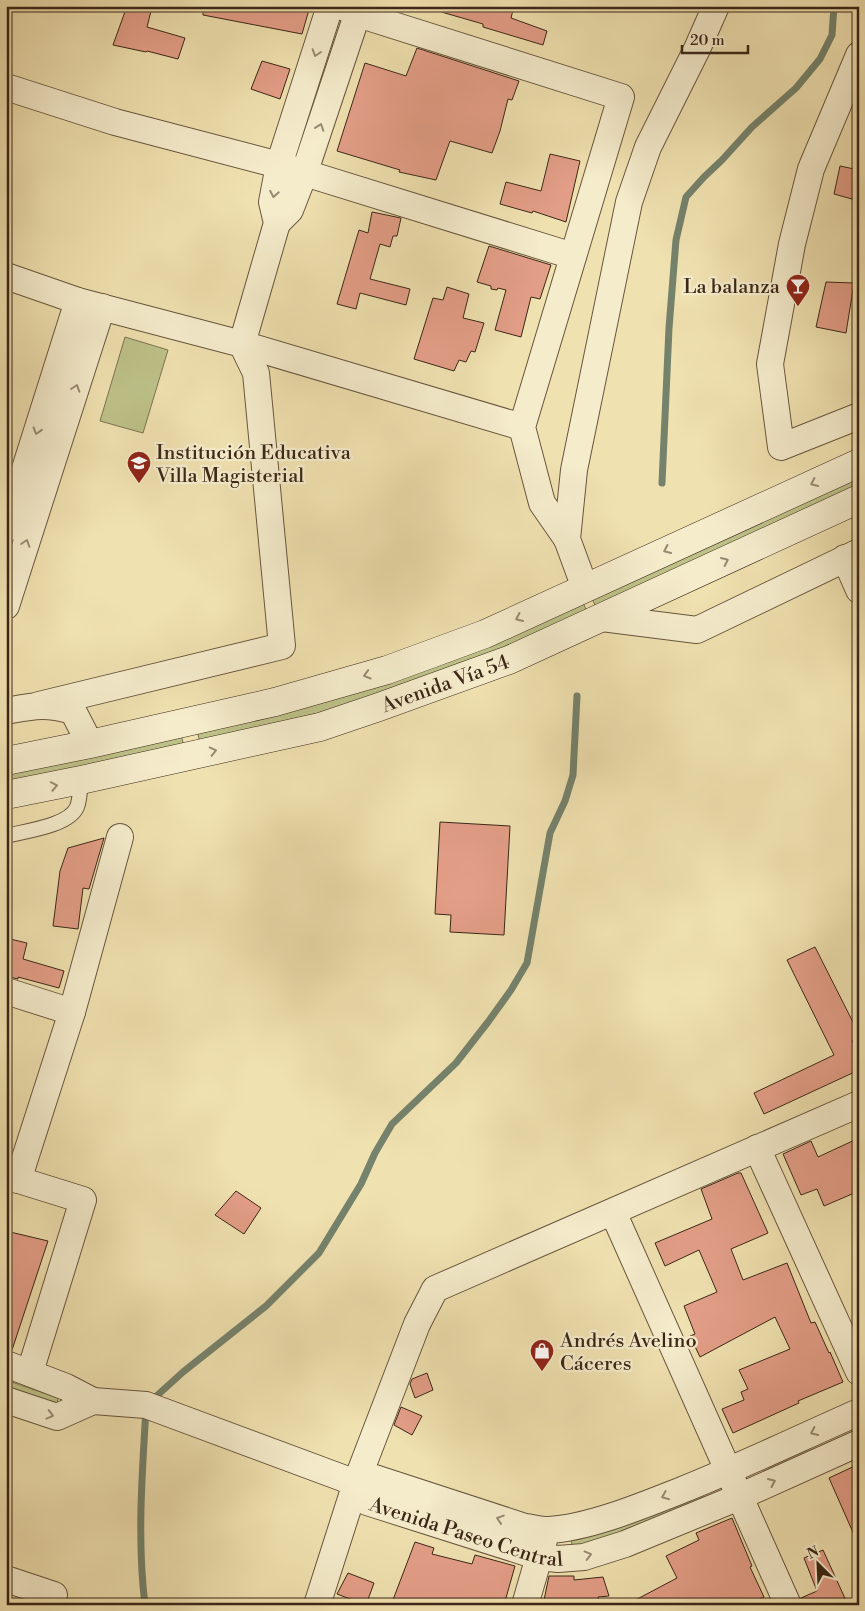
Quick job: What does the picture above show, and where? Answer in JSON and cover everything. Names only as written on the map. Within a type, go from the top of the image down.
[{"type":"main road","name":"Avenida Vía 54","points":[[6,761],[275,702],[387,670],[485,634],[859,463]]},
{"type":"main road","name":"Avenida Vía 54","points":[[6,795],[320,726],[379,707],[509,660],[859,499]]},
{"type":"street","points":[[277,223],[272,202],[279,166],[330,6]]},
{"type":"street","points":[[568,539],[574,470],[629,202],[648,147],[716,6]]},
{"type":"street","points":[[6,711],[39,705],[282,646],[256,373],[242,344],[277,223],[290,210],[304,174],[353,9],[622,97],[522,427],[542,503],[568,539],[585,588]]},
{"type":"street","points":[[859,55],[811,169],[792,244],[770,364],[781,447],[859,416]]},
{"type":"street","points":[[6,87],[115,122],[279,166],[573,256]]},
{"type":"street","points":[[6,276],[90,304],[242,344],[522,427]]},
{"type":"street","points":[[6,530],[90,304]]},
{"type":"street","points":[[6,606],[90,304]]},
{"type":"street","points":[[602,618],[697,630],[852,555],[859,590]]},
{"type":"street","points":[[39,705],[55,706],[73,711],[90,744]]},
{"type":"street","points":[[120,837],[72,1012],[12,1178],[83,1200],[18,1368],[66,1387],[93,1401],[146,1406],[356,1483]]},
{"type":"street","points":[[6,991],[72,1012]]},
{"type":"street","points":[[317,1605],[356,1483],[417,1324],[435,1288],[859,1104]]},
{"type":"street","points":[[757,1148],[859,1372]]},
{"type":"street","points":[[613,1212],[727,1472],[788,1605]]},
{"type":"street","points":[[6,1400],[56,1417],[93,1401]]},
{"type":"street","name":"Avenida Paseo Central","points":[[859,1412],[727,1472],[636,1508],[590,1522],[547,1530],[525,1527],[375,1478],[356,1483],[366,1502],[540,1557],[558,1559],[584,1557],[625,1544],[739,1497],[859,1443]]},
{"type":"street","points":[[525,1605],[547,1530]]},
{"type":"street","points":[[6,1579],[54,1594]]},
{"type":"lane","points":[[6,836],[68,818],[77,807],[81,780]]},
{"type":"green space","points":[[125,337],[168,350],[143,433],[100,421]]},
{"type":"green space","points":[[859,474],[859,487],[596,608],[591,596]]},
{"type":"green space","points":[[582,600],[587,612],[490,656],[310,718],[200,743],[197,730]]},
{"type":"green space","points":[[181,734],[184,747],[6,783],[6,771]]},
{"type":"green space","points":[[6,1380],[58,1398],[57,1405],[6,1387]]},
{"type":"green space","points":[[702,1492],[705,1500],[616,1535],[573,1548],[570,1536]]},
{"type":"building","points":[[127,6],[151,11],[147,27],[185,38],[178,59],[113,45]]},
{"type":"building","points":[[203,6],[310,6],[302,34],[203,15]]},
{"type":"building","points":[[439,6],[514,6],[511,18],[547,31],[543,45],[438,11]]},
{"type":"building","points":[[417,48],[519,81],[512,100],[508,99],[492,153],[450,141],[436,180],[399,172],[400,170],[337,151],[365,63],[406,76]]},
{"type":"building","points":[[262,61],[290,69],[280,99],[251,89]]},
{"type":"building","points":[[550,154],[580,161],[566,222],[533,211],[532,213],[500,204],[506,182],[541,191]]},
{"type":"building","points":[[840,166],[859,170],[859,201],[834,194]]},
{"type":"building","points":[[372,212],[401,218],[397,236],[393,236],[390,247],[380,244],[370,279],[410,289],[406,305],[360,293],[356,309],[337,304],[359,230],[368,233]]},
{"type":"building","points":[[489,246],[551,265],[540,299],[531,297],[521,337],[495,330],[506,290],[491,289],[491,286],[477,282]]},
{"type":"building","points":[[826,282],[854,283],[846,333],[816,327]]},
{"type":"building","points":[[447,287],[469,294],[463,318],[484,323],[475,352],[471,351],[466,362],[459,360],[454,371],[414,359],[433,298],[443,300]]},
{"type":"building","points":[[440,822],[510,826],[504,935],[450,932],[451,915],[435,914]]},
{"type":"building","points":[[104,838],[89,889],[83,888],[78,929],[53,926],[60,871],[68,848]]},
{"type":"building","points":[[6,938],[27,943],[23,959],[64,971],[59,988],[18,977],[18,979],[6,976]]},
{"type":"building","points":[[815,947],[859,1034],[859,1038],[852,1041],[859,1055],[859,1070],[764,1114],[754,1093],[834,1055],[787,960]]},
{"type":"building","points":[[859,1138],[859,1191],[824,1206],[817,1189],[801,1195],[783,1154],[811,1141],[818,1157]]},
{"type":"building","points":[[741,1173],[768,1233],[731,1249],[743,1280],[787,1263],[811,1323],[815,1322],[843,1382],[798,1401],[799,1403],[733,1433],[722,1409],[744,1400],[741,1392],[748,1389],[739,1370],[790,1349],[775,1317],[700,1357],[690,1336],[695,1334],[684,1306],[717,1292],[699,1250],[665,1266],[655,1243],[712,1219],[701,1189]]},
{"type":"building","points":[[236,1191],[261,1208],[244,1234],[215,1215]]},
{"type":"building","points":[[6,1231],[48,1241],[12,1350],[6,1349]]},
{"type":"building","points":[[427,1373],[433,1390],[415,1398],[410,1384],[412,1379]]},
{"type":"building","points":[[401,1407],[422,1416],[412,1435],[394,1425]]},
{"type":"building","points":[[859,1464],[859,1546],[829,1478]]},
{"type":"building","points":[[732,1518],[752,1566],[750,1567],[764,1597],[748,1605],[626,1605],[677,1578],[666,1556],[699,1540],[696,1533]]},
{"type":"building","points":[[415,1542],[434,1548],[432,1554],[472,1564],[475,1555],[515,1566],[504,1605],[391,1605]]},
{"type":"building","points":[[823,1550],[848,1605],[803,1605],[801,1598],[817,1591],[804,1558]]},
{"type":"building","points":[[348,1573],[374,1583],[366,1605],[337,1594]]},
{"type":"building","points":[[549,1576],[574,1576],[574,1580],[603,1577],[609,1596],[598,1597],[600,1605],[543,1605]]},
{"type":"waterway","points":[[662,483],[669,328],[676,240],[686,197],[752,127],[796,88],[820,59],[832,35],[834,6]]},
{"type":"waterway","points":[[151,1401],[183,1372],[266,1306],[319,1253],[361,1184],[375,1153],[392,1124],[456,1063],[511,990],[527,963],[550,833],[565,801],[573,775],[577,696]]},
{"type":"waterway","points":[[145,1605],[141,1532],[146,1409]]},
{"type":"place","name":"La balanza","points":[[798,307]]},
{"type":"place","name":"Institución Educativa Villa Magisterial","points":[[139,484]]},
{"type":"place","name":"Andrés Avelino Cáceres","points":[[542,1372]]}]
